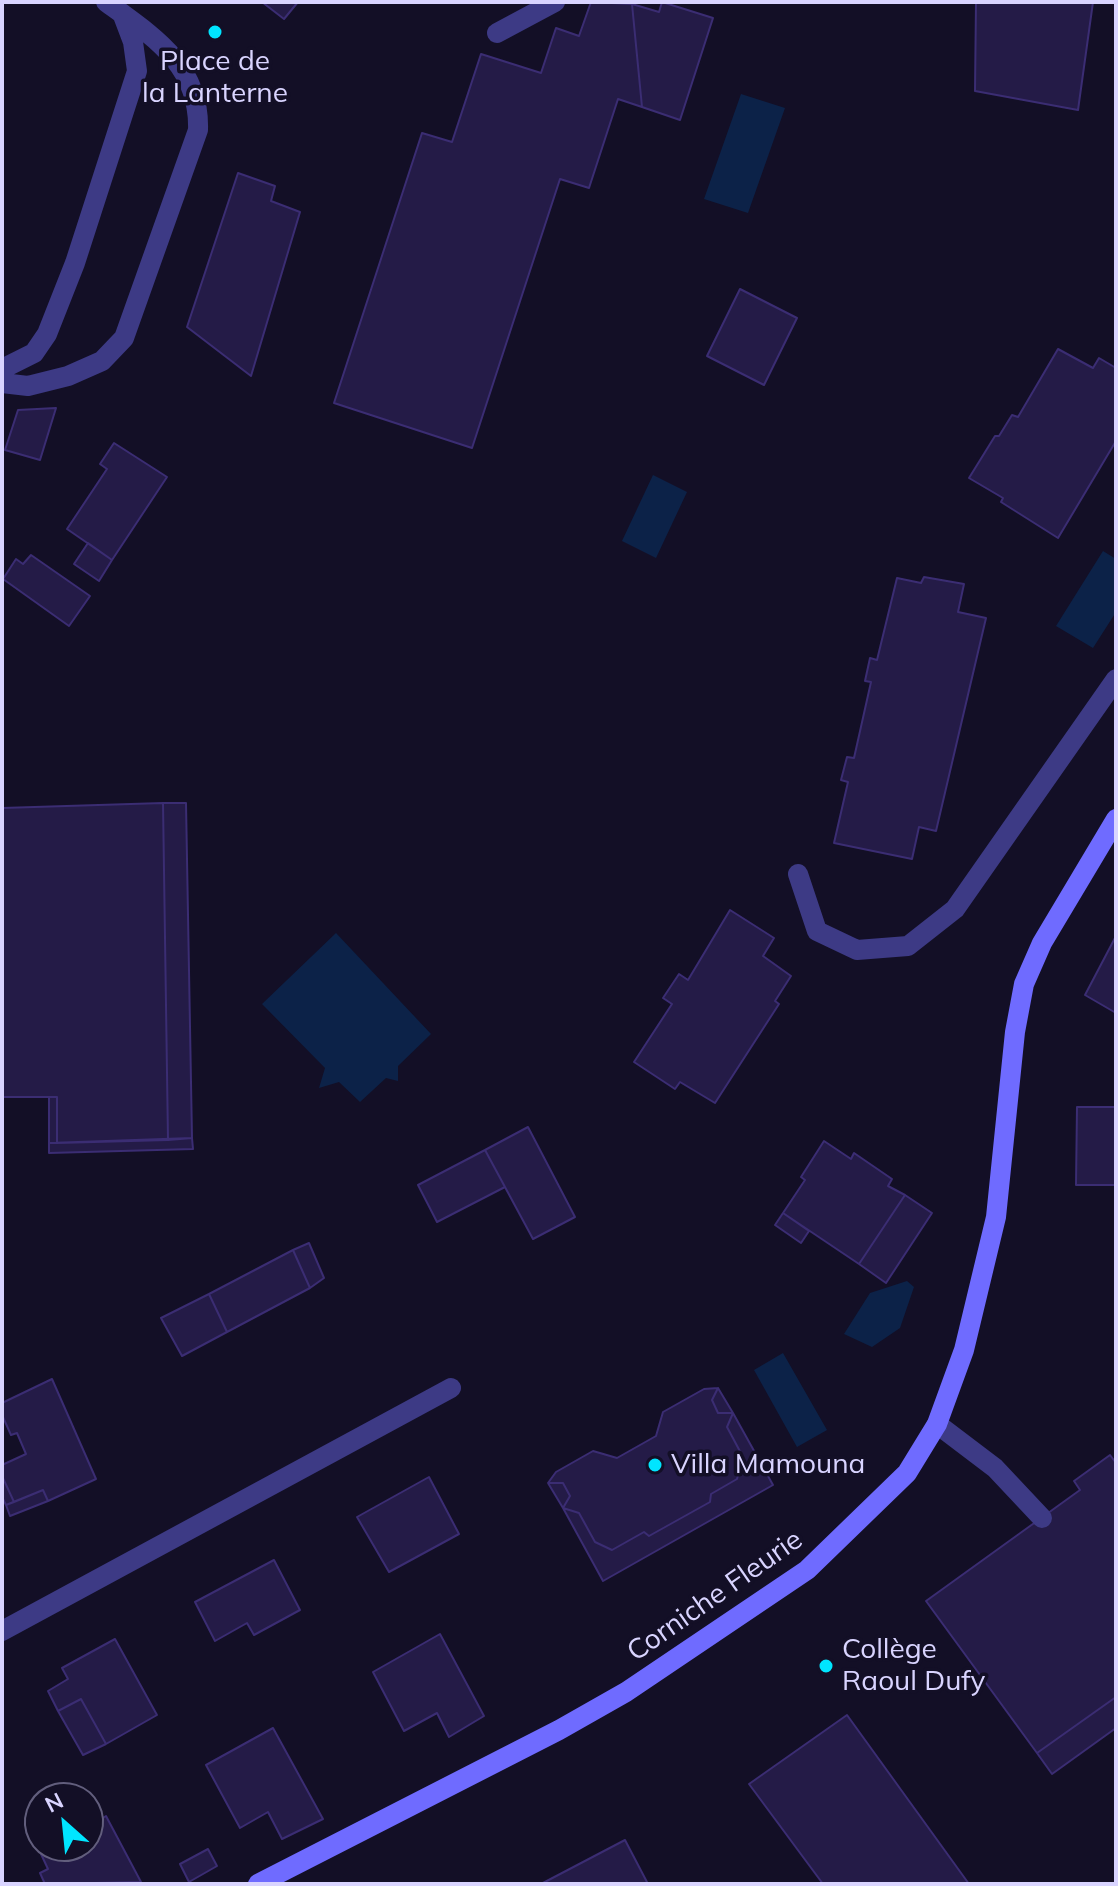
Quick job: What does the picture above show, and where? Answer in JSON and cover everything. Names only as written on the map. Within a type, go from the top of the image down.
[{"type":"main road","name":"Corniche Fleurie","points":[[258,1884],[559,1730],[626,1692],[807,1570],[907,1473],[937,1424],[964,1350],[996,1217],[1015,1032],[1024,984],[1042,943],[1116,819]]},
{"type":"street","points":[[497,33],[555,2]]},
{"type":"street","points":[[2,369],[34,353],[47,334],[75,263],[137,71],[133,42],[114,8]]},
{"type":"street","points":[[2,383],[28,386],[68,376],[102,361],[124,338],[198,130],[196,94],[183,70],[158,41],[114,8]]},
{"type":"street","points":[[798,874],[817,931],[857,950],[908,946],[955,909],[1116,679]]},
{"type":"street","points":[[2,1631],[451,1388]]},
{"type":"street","points":[[937,1424],[995,1468],[1042,1518]]},
{"type":"water","points":[[741,94],[785,108],[748,213],[704,199]]},
{"type":"water","points":[[653,475],[687,492],[656,558],[622,541]]},
{"type":"water","points":[[1103,551],[1116,559],[1116,612],[1093,648],[1056,626]]},
{"type":"water","points":[[336,933],[431,1034],[398,1066],[398,1081],[386,1078],[360,1102],[339,1082],[319,1088],[325,1068],[262,1004]]},
{"type":"water","points":[[907,1281],[914,1287],[900,1328],[872,1347],[844,1334],[870,1293]]},
{"type":"water","points":[[783,1353],[827,1430],[797,1447],[754,1370]]},
{"type":"building","points":[[262,2],[298,2],[284,19]]},
{"type":"building","points":[[591,2],[632,4],[642,107],[618,99],[589,188],[560,179],[472,448],[334,403],[422,133],[452,142],[481,54],[541,73],[556,28],[579,36]]},
{"type":"building","points":[[662,2],[713,18],[680,120],[642,107],[632,4],[659,12]]},
{"type":"building","points":[[976,2],[1093,2],[1078,110],[975,91]]},
{"type":"building","points":[[238,173],[275,186],[271,201],[300,212],[251,376],[187,327]]},
{"type":"building","points":[[740,289],[797,318],[764,385],[707,356]]},
{"type":"building","points":[[1058,349],[1093,368],[1099,358],[1116,368],[1116,441],[1058,538],[1001,502],[1003,498],[969,478],[995,436],[999,436],[1012,415],[1018,417]]},
{"type":"building","points":[[56,408],[40,460],[5,450],[18,410]]},
{"type":"building","points":[[114,443],[167,477],[112,560],[67,529],[107,469],[100,464]]},
{"type":"building","points":[[88,543],[112,560],[99,581],[74,564]]},
{"type":"building","points":[[31,555],[90,596],[69,626],[3,579],[16,559],[23,564]]},
{"type":"building","points":[[924,577],[964,584],[958,612],[986,618],[936,831],[919,827],[912,859],[834,843],[848,782],[841,780],[847,757],[854,758],[871,682],[865,681],[870,658],[877,660],[897,578],[921,583]]},
{"type":"building","points":[[163,803],[186,803],[192,1138],[168,1140]]},
{"type":"building","points":[[163,803],[168,1140],[57,1143],[57,1097],[2,1097],[2,808]]},
{"type":"building","points":[[730,910],[774,938],[763,956],[791,976],[775,1001],[779,1004],[715,1103],[680,1082],[675,1089],[634,1062],[672,1004],[663,998],[679,974],[688,980]]},
{"type":"building","points":[[1116,936],[1116,1013],[1085,995]]},
{"type":"building","points":[[49,1097],[57,1097],[57,1143],[49,1143]]},
{"type":"building","points":[[1077,1107],[1116,1107],[1116,1185],[1076,1185]]},
{"type":"building","points":[[528,1127],[575,1217],[533,1239],[485,1150]]},
{"type":"building","points":[[192,1138],[193,1149],[49,1153],[49,1143]]},
{"type":"building","points":[[824,1141],[851,1159],[854,1153],[892,1179],[888,1186],[905,1195],[859,1264],[783,1213],[805,1180],[801,1177]]},
{"type":"building","points":[[485,1150],[505,1187],[437,1222],[418,1185]]},
{"type":"building","points":[[905,1195],[932,1213],[886,1283],[859,1264]]},
{"type":"building","points":[[783,1213],[809,1231],[801,1243],[775,1225]]},
{"type":"building","points":[[309,1243],[324,1278],[310,1288],[293,1250]]},
{"type":"building","points":[[293,1250],[310,1288],[227,1332],[209,1294]]},
{"type":"building","points":[[209,1294],[227,1332],[182,1356],[161,1318]]},
{"type":"building","points":[[52,1379],[96,1479],[48,1501],[43,1490],[14,1502],[2,1476],[2,1465],[26,1454],[17,1433],[11,1435],[2,1415],[2,1403]]},
{"type":"building","name":"Villa Mamouna","points":[[718,1388],[712,1400],[718,1413],[733,1413],[727,1427],[743,1457],[737,1479],[711,1494],[710,1502],[649,1536],[644,1532],[612,1550],[595,1542],[579,1513],[563,1508],[570,1496],[563,1483],[548,1483],[556,1472],[593,1451],[617,1458],[656,1436],[663,1412],[704,1389]]},
{"type":"building","points":[[718,1388],[733,1413],[718,1413],[712,1400]]},
{"type":"building","points":[[733,1413],[773,1485],[603,1581],[563,1508],[579,1513],[595,1542],[612,1550],[644,1532],[649,1536],[710,1502],[711,1494],[737,1479],[743,1457],[727,1427]]},
{"type":"building","points":[[1110,1455],[1116,1463],[1116,1697],[1037,1753],[926,1601],[1080,1490],[1074,1481]]},
{"type":"building","points":[[2,1476],[14,1502],[6,1505],[2,1497]]},
{"type":"building","points":[[429,1477],[459,1534],[389,1572],[357,1517]]},
{"type":"building","points":[[548,1483],[563,1483],[570,1496],[563,1508]]},
{"type":"building","points":[[43,1490],[48,1501],[10,1516],[6,1505]]},
{"type":"building","points":[[274,1560],[300,1610],[254,1635],[247,1623],[215,1641],[195,1602]]},
{"type":"building","points":[[440,1634],[484,1716],[449,1737],[437,1713],[404,1731],[373,1672]]},
{"type":"building","points":[[115,1639],[157,1715],[106,1744],[81,1699],[58,1711],[48,1691],[68,1679],[62,1668]]},
{"type":"building","points":[[1116,1697],[1116,1728],[1052,1774],[1037,1753]]},
{"type":"building","points":[[81,1699],[106,1744],[83,1755],[58,1711]]},
{"type":"building","points":[[847,1715],[969,1884],[823,1884],[749,1784]]},
{"type":"building","points":[[273,1728],[323,1819],[282,1839],[268,1812],[240,1828],[206,1765]]},
{"type":"building","points":[[104,1817],[141,1882],[45,1884],[40,1873],[48,1869],[45,1862],[104,1862]]},
{"type":"building","points":[[625,1840],[648,1884],[541,1884]]},
{"type":"building","points":[[208,1849],[217,1866],[189,1882],[180,1864]]},
{"type":"place","name":"Place de la Lanterne","points":[[215,32]]},
{"type":"place","name":"Villa Mamouna","points":[[655,1465]]},
{"type":"place","name":"Collège Raoul Dufy","points":[[826,1666]]}]
